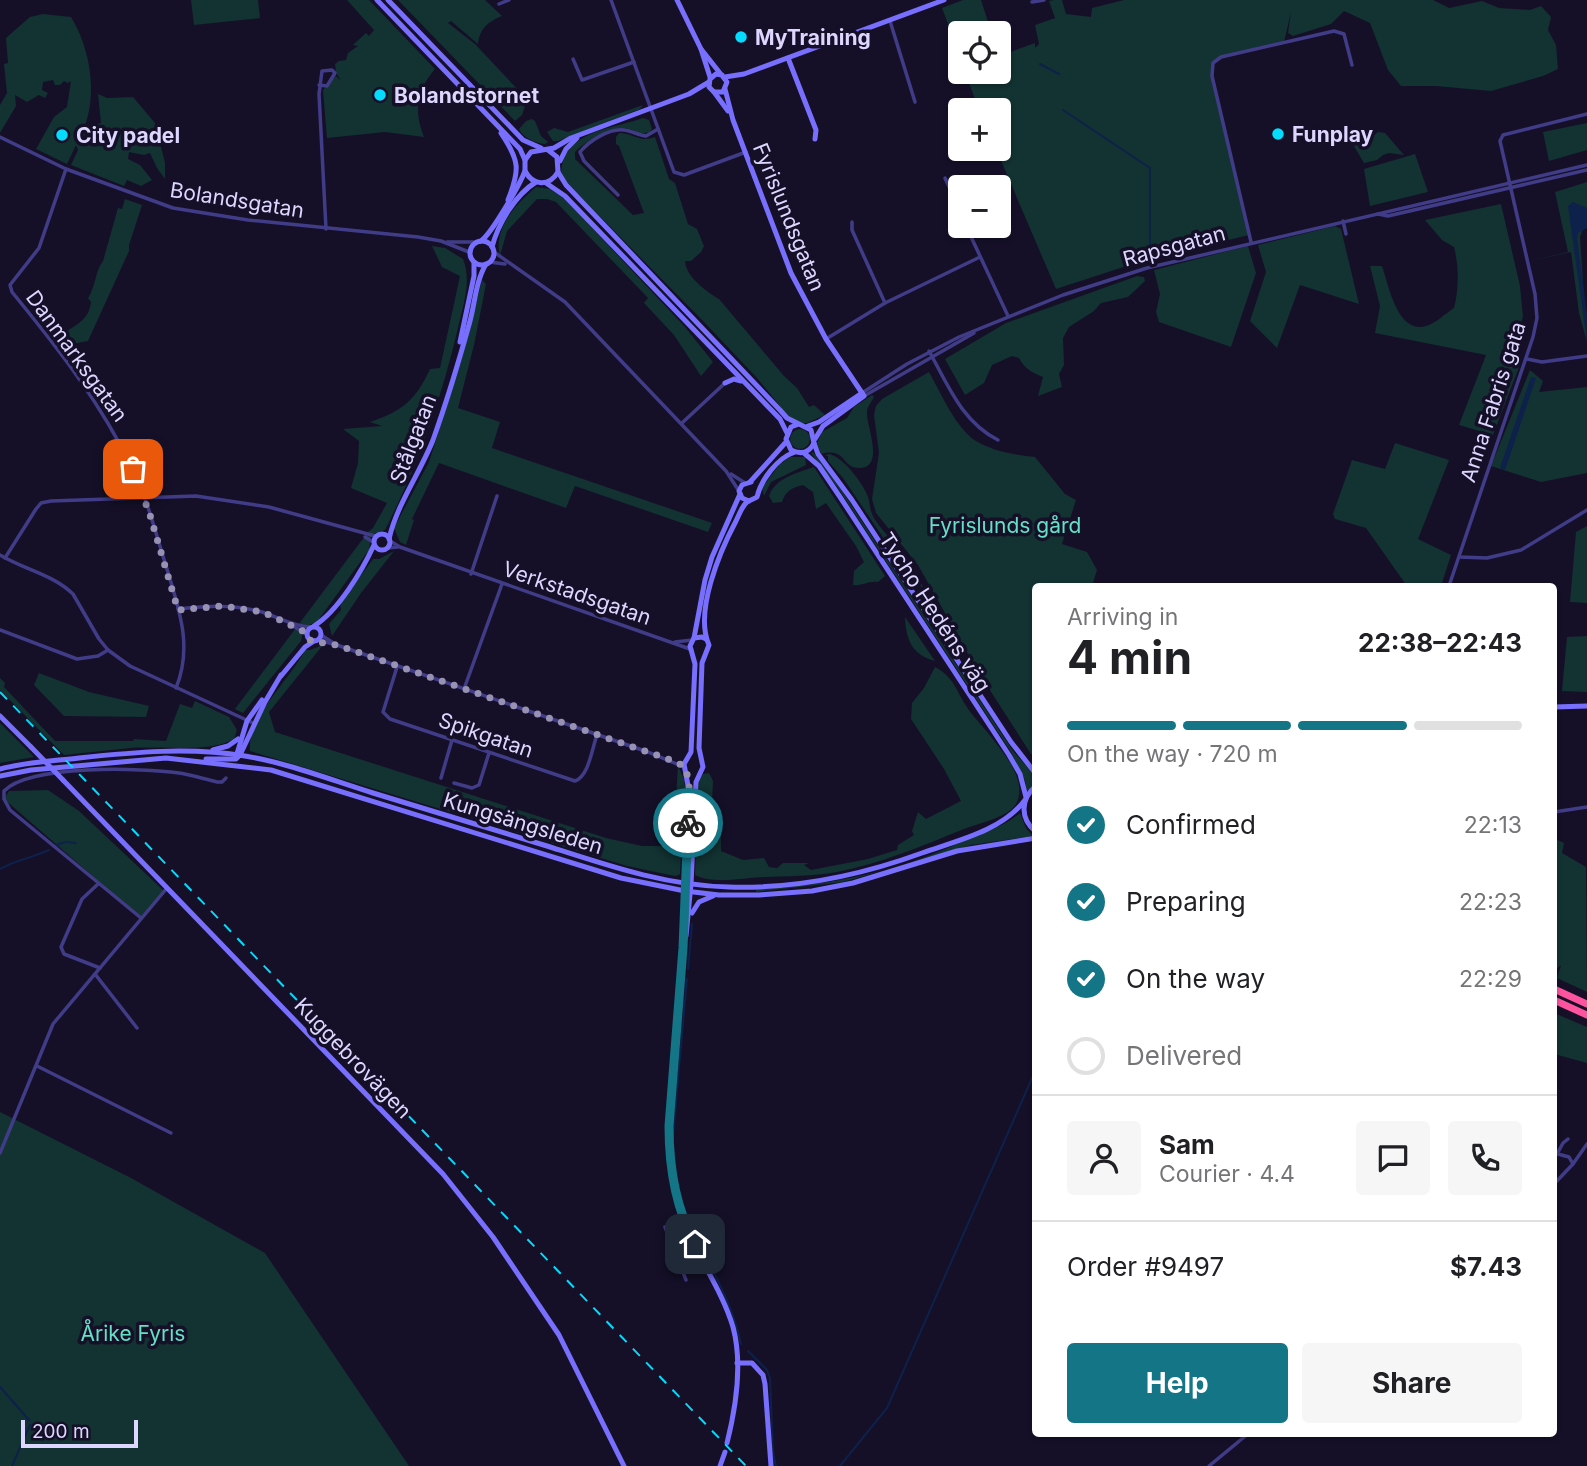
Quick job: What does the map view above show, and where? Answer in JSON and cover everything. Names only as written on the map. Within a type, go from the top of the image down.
[{"type":"highway","points":[[1557,990],[1587,1004]]},
{"type":"highway","points":[[1557,1001],[1587,1015]]},
{"type":"main road","points":[[377,0],[520,149],[525,160],[525,171],[520,182],[489,234],[469,252],[474,262],[480,265],[487,263],[496,234],[511,207],[536,182]]},
{"type":"main road","points":[[388,0],[523,140],[557,157],[559,163]]},
{"type":"main road","points":[[677,0],[701,49],[713,92]]},
{"type":"main road","points":[[689,94],[716,74],[744,74],[944,0]]},
{"type":"main road","points":[[701,49],[723,76],[726,88]]},
{"type":"main road","points":[[788,58],[816,130],[815,139]]},
{"type":"main road","points":[[525,160],[531,152],[689,94],[720,93],[744,74]]},
{"type":"main road","name":"Fyrislundsgatan","points":[[726,88],[733,120],[791,273],[826,339],[863,395]]},
{"type":"main road","name":"Fyrislundsgatan","points":[[713,92],[733,120]]},
{"type":"main road","points":[[492,119],[511,148],[517,164],[517,177],[508,200]]},
{"type":"main road","points":[[546,183],[558,172],[566,149],[582,134]]},
{"type":"main road","points":[[525,171],[536,182],[546,183],[565,196],[780,419],[787,433],[786,442],[740,493],[712,557],[693,639],[691,651],[695,664],[691,752],[685,770],[689,791],[688,926]]},
{"type":"main road","points":[[558,172],[566,185],[780,410],[799,424],[808,426],[814,434],[814,441],[808,451],[795,452],[780,461],[758,489],[757,497],[749,501],[739,514],[719,558],[705,614],[704,629],[708,648],[702,663],[699,745],[703,767],[696,782],[688,884]]},
{"type":"main road","points":[[479,241],[493,250]]},
{"type":"main road","name":"Stålgatan","points":[[455,369],[474,276],[474,262]]},
{"type":"main road","name":"Stålgatan","points":[[384,549],[431,444],[480,277],[487,263]]},
{"type":"main road","points":[[725,383],[730,377],[730,367]]},
{"type":"main road","points":[[725,383],[734,379],[745,383]]},
{"type":"main road","name":"Rapsgatan","points":[[808,426],[863,395]]},
{"type":"main road","name":"Rapsgatan","points":[[814,441],[823,426],[863,395]]},
{"type":"main road","points":[[787,433],[799,424]]},
{"type":"main road","name":"Tycho Hedéns väg","points":[[814,441],[818,454],[865,519],[1011,742],[1032,769]]},
{"type":"main road","points":[[786,442],[795,452]]},
{"type":"main road","name":"Tycho Hedéns väg","points":[[804,453],[819,466],[1009,755],[1020,774],[1025,798],[1025,820],[1032,828]]},
{"type":"main road","points":[[748,482],[758,489]]},
{"type":"main road","points":[[740,493],[749,501]]},
{"type":"main road","name":"Stålgatan","points":[[383,534],[396,518]]},
{"type":"main road","points":[[197,751],[228,746],[240,736],[281,675],[318,637],[334,607],[364,565],[374,541],[383,534],[389,540]]},
{"type":"main road","points":[[364,565],[384,549],[374,541]]},
{"type":"main road","points":[[294,659],[306,634],[334,607]]},
{"type":"main road","points":[[312,627],[318,637]]},
{"type":"main road","points":[[306,634],[318,637]]},
{"type":"main road","points":[[693,639],[706,639]]},
{"type":"main road","points":[[691,651],[699,656],[704,654]]},
{"type":"main road","points":[[1557,707],[1587,706]]},
{"type":"main road","name":"Kuggebrovägen","points":[[0,716],[443,1174],[493,1237],[559,1335],[624,1466]]},
{"type":"main road","points":[[237,756],[245,742],[250,722]]},
{"type":"main road","points":[[240,736],[237,756],[240,765]]},
{"type":"main road","points":[[245,742],[248,753],[271,762]]},
{"type":"main road","name":"Kungsängsleden","points":[[0,769],[29,763],[119,754],[197,751],[237,756],[271,762],[614,867],[688,884],[730,888],[782,886],[858,875],[994,826],[1010,817],[1032,790]]},
{"type":"main road","points":[[166,758],[237,756]]},
{"type":"main road","points":[[687,759],[696,756],[702,760]]},
{"type":"main road","name":"Kungsängsleden","points":[[0,776],[44,768],[166,758],[271,770],[621,878],[719,895],[812,891],[853,883],[957,851],[1032,839]]},
{"type":"main road","points":[[685,770],[694,775],[699,774]]},
{"type":"main road","points":[[688,891],[669,1153],[677,1203],[715,1281],[733,1328],[737,1363],[734,1417],[727,1443]]},
{"type":"main road","points":[[683,948],[693,909],[699,902],[719,895]]},
{"type":"main road","points":[[737,1363],[752,1363],[763,1375],[771,1466]]},
{"type":"main road","points":[[720,1466],[725,1452]]},
{"type":"street","points":[[499,4],[509,0]]},
{"type":"street","points":[[611,0],[674,172],[679,175],[689,174],[746,152]]},
{"type":"street","points":[[1032,2],[1044,0]]},
{"type":"street","points":[[890,21],[915,102]]},
{"type":"street","points":[[1251,242],[1212,76],[1213,63],[1222,57],[1334,31],[1344,34],[1352,65]]},
{"type":"street","points":[[573,59],[582,79],[634,62]]},
{"type":"street","points":[[319,85],[327,86],[335,73],[327,68],[323,71],[319,85],[326,229]]},
{"type":"street","name":"Anna Fabris gata","points":[[1450,583],[1534,337],[1537,318],[1500,141],[1503,135],[1587,114]]},
{"type":"street","points":[[618,195],[584,162],[580,152],[593,141],[613,132],[625,130],[646,136],[658,129]]},
{"type":"street","name":"Bolandsgatan","points":[[0,137],[66,169],[173,208],[326,229],[441,241],[479,241]]},
{"type":"street","name":"Rapsgatan","points":[[863,395],[929,351],[1074,291],[1147,268],[1343,220],[1587,167]]},
{"type":"street","name":"Danmarksgatan","points":[[66,169],[39,248],[11,281],[11,288],[101,412],[133,469],[145,498],[185,639],[185,658],[176,688]]},
{"type":"street","points":[[945,178],[948,185]]},
{"type":"street","points":[[1343,220],[1346,234]]},
{"type":"street","points":[[852,222],[852,230],[885,303]]},
{"type":"street","points":[[971,238],[1008,317]]},
{"type":"street","name":"Bolandsgatan","points":[[441,241],[469,252]]},
{"type":"street","points":[[493,250],[565,302],[726,471],[740,493]]},
{"type":"street","points":[[826,339],[885,303],[980,257]]},
{"type":"street","points":[[487,263],[511,265]]},
{"type":"street","name":"Rapsgatan","points":[[863,395],[985,327]]},
{"type":"street","points":[[929,351],[967,417],[985,433],[998,440]]},
{"type":"street","points":[[1526,359],[1552,362],[1587,358]]},
{"type":"street","points":[[682,424],[725,383]]},
{"type":"street","points":[[726,471],[748,482]]},
{"type":"street","points":[[250,722],[140,672],[108,650],[73,594],[67,589],[48,575],[2,557],[36,509],[44,502],[197,496],[290,512],[374,541]]},
{"type":"street","name":"Verkstadsgatan","points":[[471,574],[497,496]]},
{"type":"street","points":[[1459,557],[1487,558],[1521,550],[1587,510]]},
{"type":"street","name":"Verkstadsgatan","points":[[389,540],[400,547],[471,574],[673,642],[691,651]]},
{"type":"street","name":"Verkstadsgatan","points":[[384,549],[400,547]]},
{"type":"street","points":[[464,689],[502,584]]},
{"type":"street","points":[[178,610],[208,606],[238,607],[263,612],[306,634]]},
{"type":"street","points":[[285,622],[312,627]]},
{"type":"street","points":[[0,630],[77,660],[98,656],[108,650]]},
{"type":"street","points":[[318,637],[397,667],[668,759],[685,770]]},
{"type":"street","name":"Verkstadsgatan","points":[[673,642],[693,639]]},
{"type":"street","name":"Spikgatan","points":[[397,667],[383,712],[390,719],[564,779],[578,781],[584,774],[597,735]]},
{"type":"street","points":[[441,778],[452,740]]},
{"type":"street","points":[[454,783],[472,788],[479,785],[489,753]]},
{"type":"street","points":[[668,759],[687,759]]},
{"type":"street","points":[[141,918],[6,806],[3,795],[7,787],[46,775],[93,770],[164,771],[216,782],[226,778]]},
{"type":"street","points":[[1557,812],[1587,807]]},
{"type":"street","points":[[98,884],[82,899],[61,947],[64,954],[100,968]]},
{"type":"street","points":[[0,1153],[53,1024],[167,888]]},
{"type":"street","points":[[95,974],[136,1028]]},
{"type":"street","points":[[37,1066],[172,1133]]},
{"type":"street","points":[[1557,1151],[1567,1139]]},
{"type":"street","points":[[1557,1181],[1587,1144]]},
{"type":"street","points":[[1557,1154],[1569,1157],[1573,1164]]},
{"type":"street","points":[[665,1227],[686,1280]]},
{"type":"street","points":[[674,1251],[695,1244]]},
{"type":"street","points":[[1209,1466],[1244,1437]]},
{"type":"green space","points":[[191,0],[258,0],[260,18],[194,25]]},
{"type":"green space","points":[[347,0],[369,0],[435,69],[424,85],[419,102],[419,119],[424,137],[385,132],[327,138],[323,90],[336,76],[341,81],[335,64],[346,60],[348,53],[358,46],[353,45],[366,33],[369,36],[374,30]]},
{"type":"green space","points":[[398,0],[485,0],[502,16],[486,26],[480,34],[478,44],[451,21],[448,23],[475,44],[521,93],[526,103],[522,115],[515,121]]},
{"type":"green space","points":[[963,0],[981,0],[988,21],[948,21],[948,24],[942,8]]},
{"type":"green space","points":[[1062,0],[1066,14],[1091,17],[1092,8],[1124,0],[1433,0],[1449,8],[1482,1],[1499,8],[1530,10],[1541,6],[1551,17],[1548,30],[1556,45],[1558,69],[1491,91],[1401,86],[1388,70],[1370,23],[1344,11],[1331,24],[1293,36],[1288,33],[1291,12],[1284,42],[1222,57],[1213,64],[1212,76],[1249,235],[1142,261],[1056,289],[1011,184],[1011,175],[1007,175],[1001,161],[1011,161],[1011,98],[975,98],[969,84],[1011,84],[1011,52],[1035,43],[1035,48],[1039,44],[1035,25],[1055,18],[1049,1]]},
{"type":"green space","points":[[43,14],[71,17],[78,29],[87,57],[91,86],[91,101],[84,128],[101,123],[98,94],[107,98],[133,97],[155,123],[165,163],[165,179],[150,153],[144,155],[129,152],[128,159],[140,165],[152,180],[141,186],[127,180],[124,186],[71,165],[78,150],[76,145],[67,164],[36,149],[54,117],[67,107],[71,81],[64,81],[60,85],[55,85],[53,80],[43,82],[42,90],[48,93],[45,98],[39,95],[27,102],[15,95],[16,106],[0,133],[0,105],[7,93],[4,64],[8,63],[6,38],[30,17]]},
{"type":"green space","points":[[643,105],[640,109],[558,141],[553,141],[547,132],[554,128],[568,132]]},
{"type":"green space","points":[[643,118],[649,120],[652,129],[650,132],[641,133],[621,128],[607,131],[575,152],[575,159],[633,215],[644,213],[616,144],[616,137],[619,133],[624,133],[644,139],[655,137],[669,179],[675,183],[688,224],[697,229],[704,246],[691,261],[685,261],[689,273],[703,288],[719,299],[797,388],[809,407],[814,405],[825,415],[807,423],[799,423],[789,417],[757,378],[704,322],[561,177],[563,162],[578,141],[602,130]]},
{"type":"green space","points":[[532,119],[541,136],[548,142],[545,144],[530,140],[519,129]]},
{"type":"green space","points":[[1587,123],[1587,150],[1549,161],[1543,132]]},
{"type":"green space","points":[[1366,132],[1372,137],[1378,132],[1385,133],[1404,155],[1389,153],[1364,163],[1354,146],[1357,139]]},
{"type":"green space","points":[[1415,154],[1428,192],[1370,206],[1364,169]]},
{"type":"green space","points":[[1587,182],[1587,216],[1580,237],[1587,342],[1579,313],[1571,252],[1530,261],[1568,252],[1555,192]]},
{"type":"green space","points":[[536,187],[550,189],[564,198],[685,327],[713,362],[701,376],[674,335],[644,303],[648,298],[556,202],[537,199],[507,231],[500,256],[503,226],[514,209]]},
{"type":"green space","points":[[125,199],[142,205],[129,251],[88,341],[61,346],[59,342],[69,334],[67,331],[80,323],[88,312],[91,302],[88,298],[103,261],[118,208],[122,209]]},
{"type":"green space","points":[[1501,204],[1520,286],[1523,317],[1509,357],[1521,362],[1493,435],[1459,425],[1486,355],[1375,333],[1380,306],[1370,266],[1382,266],[1391,296],[1401,316],[1408,323],[1416,327],[1429,325],[1454,308],[1458,270],[1454,247],[1442,240],[1425,220]]},
{"type":"green space","points":[[1335,226],[1341,229],[1359,304],[1300,285],[1277,348],[1250,321],[1266,272],[1258,245]]},
{"type":"green space","points":[[432,246],[445,248],[463,259],[467,285],[444,381],[419,456],[385,530],[371,535],[369,550],[317,622],[304,627],[301,641],[243,713],[235,709],[373,528],[387,503],[351,488],[358,463],[359,441],[343,429],[382,426],[370,422],[399,409],[413,397],[430,369],[440,368],[460,276],[442,267]]},
{"type":"green space","points":[[1248,246],[1256,273],[1231,347],[1159,322],[1156,312],[1160,294],[1154,270]]},
{"type":"green space","points":[[1137,276],[1144,277],[1145,281],[1128,297],[1101,303],[1094,311],[1069,327],[1063,338],[1064,365],[1059,374],[1062,387],[1038,396],[1043,377],[1029,370],[1019,358],[1012,356],[992,365],[984,383],[965,395],[945,359],[1006,323]]},
{"type":"green space","points":[[482,280],[486,284],[458,408],[500,422],[492,448],[712,523],[708,532],[575,486],[566,508],[439,463],[412,519],[414,520],[406,545],[400,542],[394,528],[429,462],[460,365]]},
{"type":"green space","points":[[1530,370],[1543,381],[1539,392],[1587,387],[1587,473],[1541,482],[1491,466]]},
{"type":"green space","name":"Fyrislunds gård","points":[[929,372],[955,419],[969,435],[997,450],[1035,457],[1065,494],[1076,500],[1062,544],[1087,552],[1097,570],[1093,583],[1032,583],[1032,755],[977,670],[918,565],[876,513],[872,499],[879,453],[874,415],[876,406],[882,399]]},
{"type":"green space","points":[[872,395],[874,397],[867,418],[873,445],[872,461],[859,468],[849,465],[835,453],[821,454],[817,443],[822,432],[847,418],[854,407]]},
{"type":"green space","points":[[800,429],[807,432],[810,439],[807,446],[800,449],[793,446],[790,439],[793,432]]},
{"type":"green space","points":[[1395,443],[1449,460],[1418,539],[1451,555],[1442,583],[1405,583],[1366,528],[1335,519],[1333,514],[1352,460],[1385,469]]},
{"type":"green space","points":[[813,452],[840,488],[1013,751],[1032,772],[1032,787],[1027,791],[1025,780],[1011,752],[838,488],[811,453]]},
{"type":"green space","points":[[829,454],[846,465],[857,478],[866,492],[874,518],[906,555],[924,589],[909,576],[843,478],[828,461],[828,456],[825,456]]},
{"type":"green space","points":[[790,457],[805,457],[806,465],[771,482],[764,496],[762,488],[779,465]]},
{"type":"green space","points":[[814,467],[885,576],[878,582],[853,585],[854,571],[864,562],[826,503],[816,509],[813,492],[803,485],[790,490],[782,502],[773,503],[769,496],[781,480]]},
{"type":"green space","points":[[1587,526],[1587,603],[1570,602],[1576,532]]},
{"type":"green space","points":[[394,551],[332,636],[329,624],[341,610],[340,604],[373,559],[379,559]]},
{"type":"green space","points":[[905,617],[935,661],[916,651],[907,633]]},
{"type":"green space","points":[[1587,636],[1587,692],[1562,691],[1567,637]]},
{"type":"green space","points":[[323,645],[269,712],[275,732],[606,838],[642,846],[673,846],[678,766],[685,788],[680,874],[676,876],[627,866],[250,751],[255,726],[262,712],[305,650]]},
{"type":"green space","points":[[935,667],[951,680],[967,708],[1012,766],[1019,785],[1019,795],[1012,809],[992,820],[902,854],[837,872],[724,880],[695,875],[698,785],[703,774],[709,773],[713,781],[710,845],[714,846],[715,827],[721,833],[721,851],[743,860],[764,858],[769,867],[777,868],[783,863],[809,863],[804,865],[811,870],[868,859],[897,850],[898,845],[914,835],[912,831],[918,812],[926,819],[961,801],[944,769],[911,719],[912,703]]},
{"type":"green space","points":[[39,673],[89,692],[149,706],[146,717],[64,716],[34,685]]},
{"type":"green space","points":[[0,678],[5,683],[4,687],[55,741],[166,741],[180,704],[192,708],[195,701],[229,717],[237,730],[234,739],[212,746],[130,748],[64,755],[0,690]]},
{"type":"green space","points":[[0,723],[34,757],[0,763]]},
{"type":"green space","points":[[48,790],[79,811],[164,891],[141,918],[4,799],[9,791]]},
{"type":"green space","points":[[1020,813],[1032,835],[971,845],[891,868],[939,852],[993,829]]},
{"type":"green space","points":[[1557,840],[1564,843],[1562,853],[1586,867],[1587,992],[1557,978],[1561,965],[1557,968]]},
{"type":"green space","points":[[887,869],[843,882],[756,892],[756,889],[836,881]]},
{"type":"green space","points":[[1557,1014],[1587,1027],[1587,1063],[1557,1055]]},
{"type":"green space","name":"Årike Fyris","points":[[0,1112],[131,1178],[265,1253],[409,1466],[0,1466]]},
{"type":"water","points":[[1573,202],[1587,208],[1587,228],[1578,233],[1577,238],[1587,314],[1587,342],[1568,206]]},
{"type":"water","points":[[1531,377],[1536,378],[1505,470],[1500,468]]},
{"type":"waterway","points":[[1040,64],[1059,74]]},
{"type":"waterway","points":[[1063,110],[1150,168],[1150,246]]},
{"type":"waterway","points":[[56,845],[76,843]]},
{"type":"waterway","points":[[0,869],[49,850]]},
{"type":"waterway","points":[[688,969],[692,924]]},
{"type":"waterway","points":[[672,1146],[687,979]]},
{"type":"waterway","points":[[840,1466],[887,1408],[1032,1078]]},
{"type":"waterway","points":[[676,1182],[690,1224],[728,1302],[741,1344]]},
{"type":"waterway","points":[[748,1351],[767,1370],[770,1378],[776,1466]]},
{"type":"waterway","points":[[0,1387],[29,1420]]},
{"type":"waterway","points":[[12,1466],[30,1425]]},
{"type":"railway","points":[[0,692],[746,1466]]},
{"type":"way so far","points":[[133,469],[150,515],[178,610],[222,606],[263,612],[303,631],[311,641],[337,645],[668,759],[684,767],[686,772],[689,784],[688,823]]},
{"type":"place","name":"MyTraining","points":[[741,37]]},
{"type":"place","name":"Bolandstornet","points":[[380,95]]},
{"type":"place","name":"Funplay","points":[[1278,134]]},
{"type":"place","name":"City padel","points":[[62,135]]},
{"type":"route","points":[[688,823],[682,973],[674,1053],[669,1153],[677,1203],[695,1244]]}]
